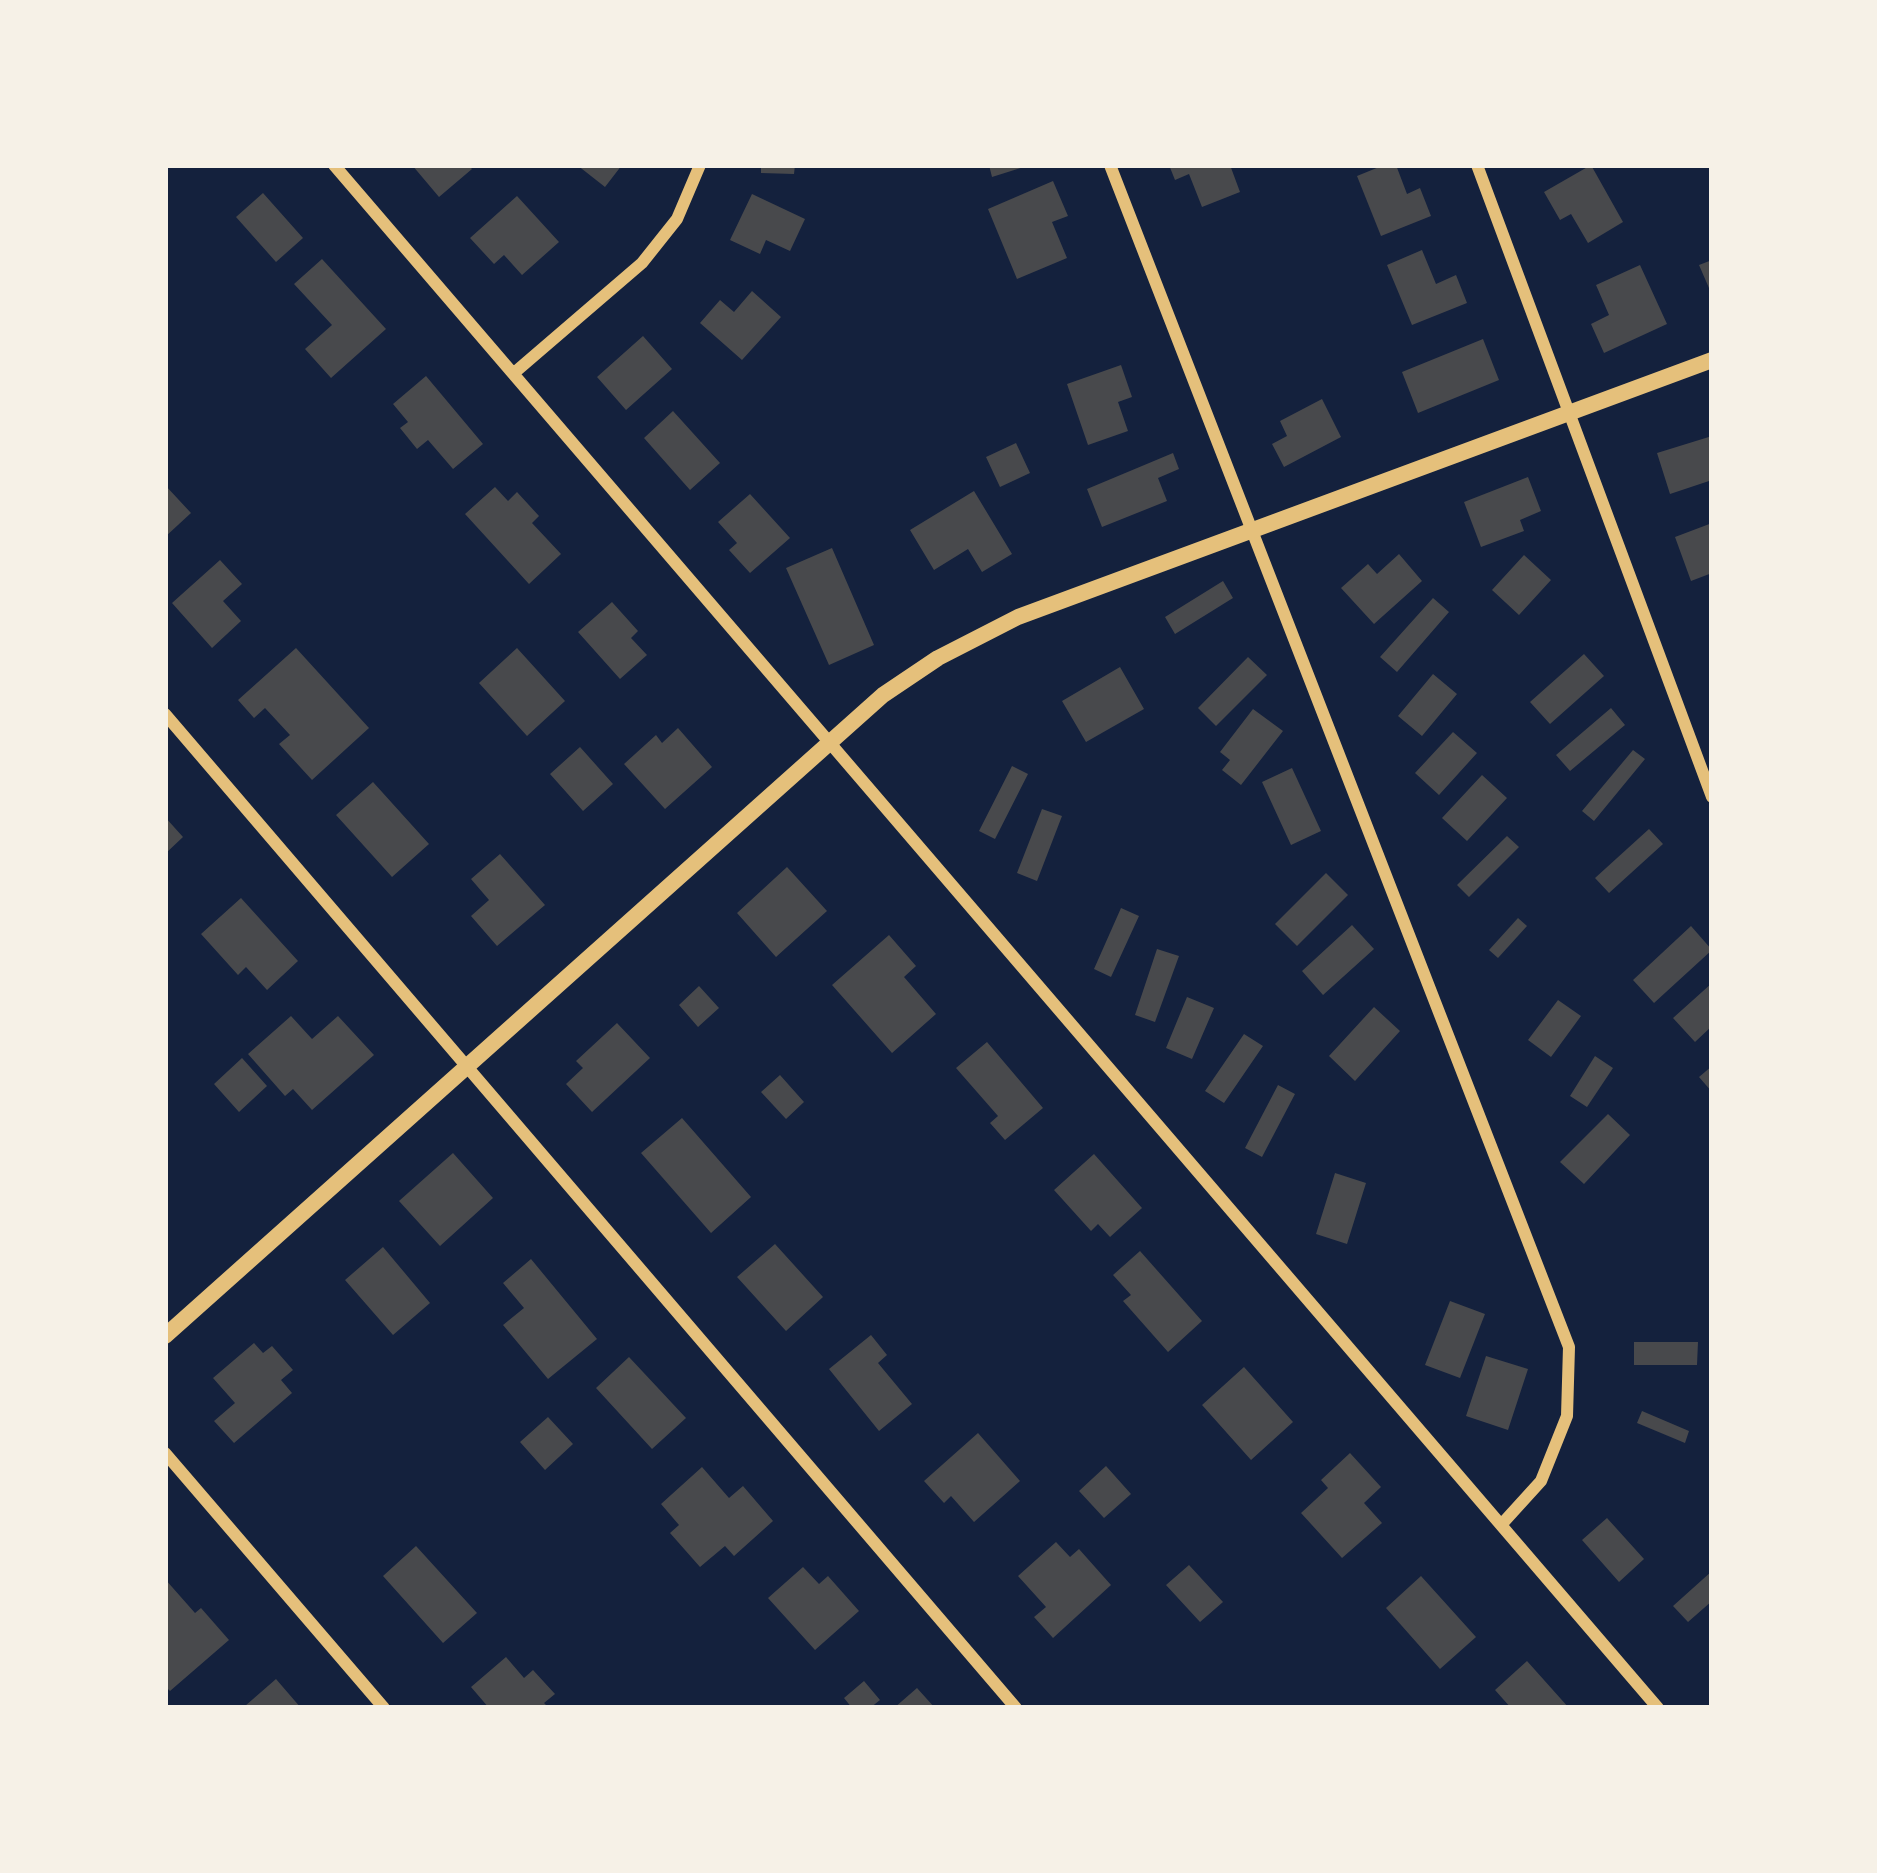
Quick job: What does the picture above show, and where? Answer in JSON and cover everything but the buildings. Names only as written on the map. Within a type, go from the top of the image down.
[{"type":"street","points":[[334,165],[1658,1708]]},
{"type":"street","points":[[514,373],[642,263],[677,219],[700,165]]},
{"type":"street","points":[[1110,165],[1569,1347],[1567,1416],[1541,1481],[1501,1525]]},
{"type":"street","points":[[1477,165],[1712,797]]},
{"type":"street","points":[[165,1336],[883,695],[938,658],[1018,617],[1712,360]]},
{"type":"street","points":[[165,714],[1016,1708]]},
{"type":"street","points":[[165,1454],[383,1708]]}]
